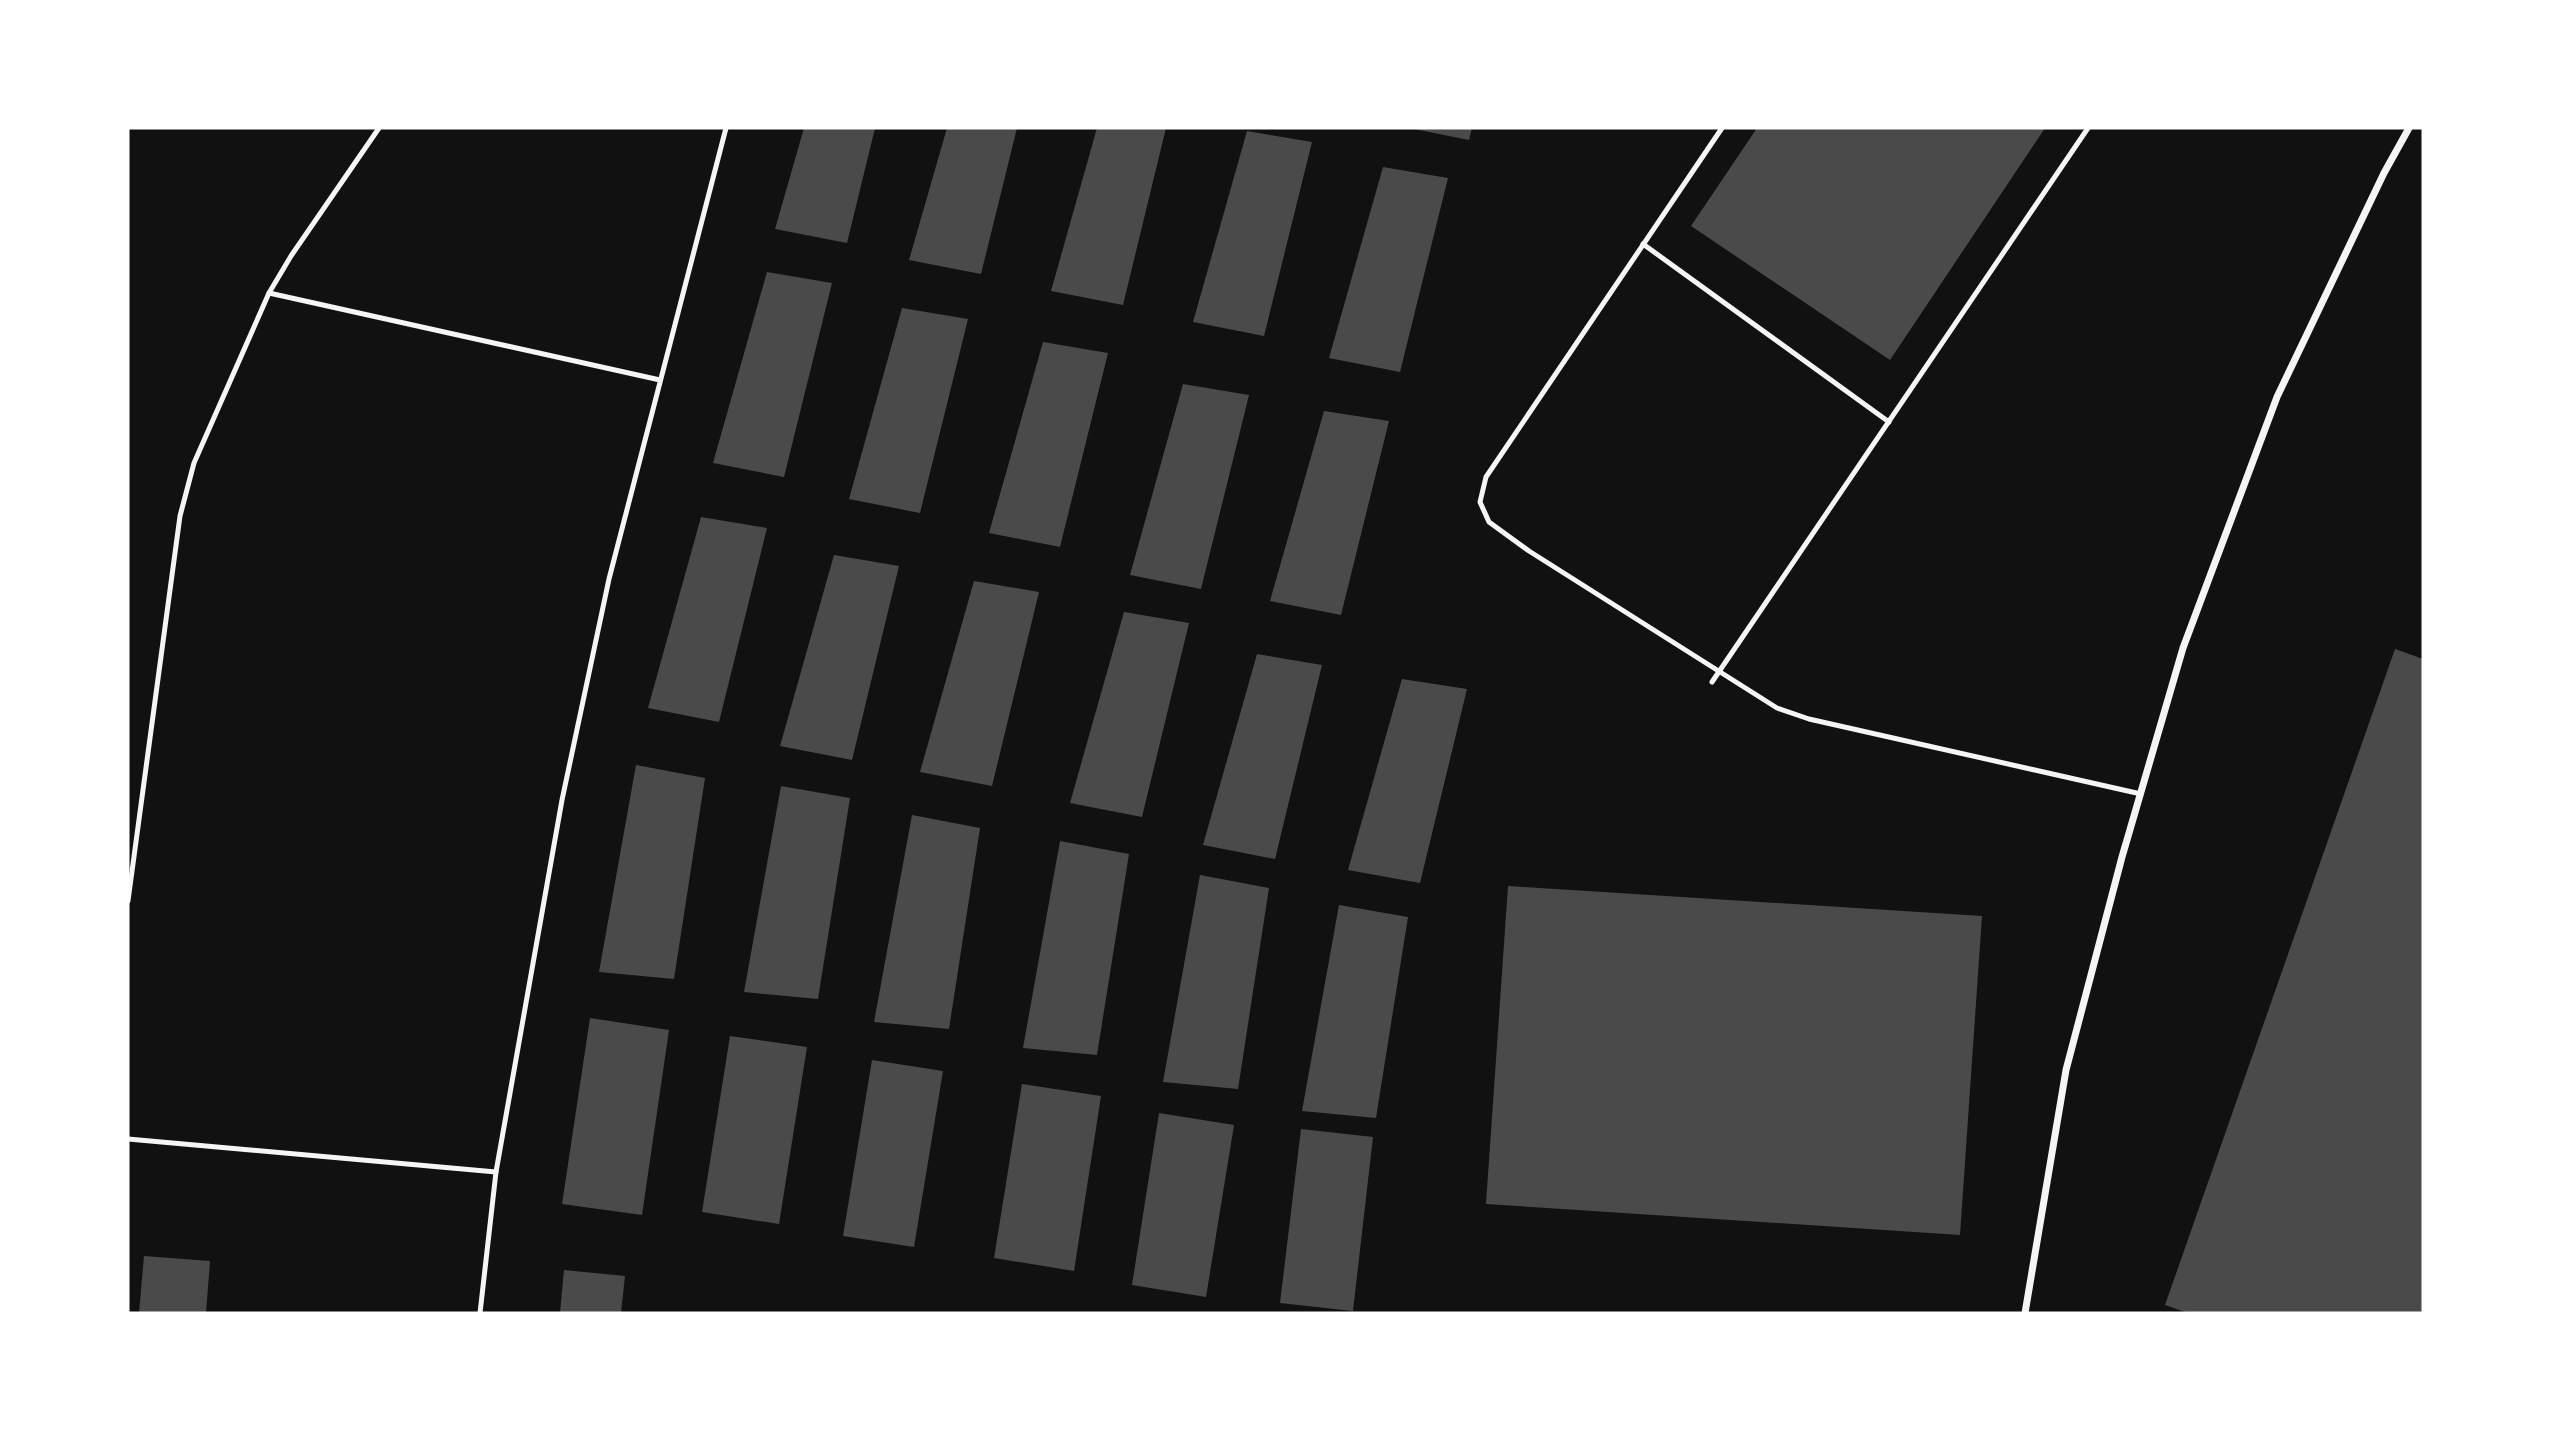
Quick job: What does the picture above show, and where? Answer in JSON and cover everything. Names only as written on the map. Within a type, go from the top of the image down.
[{"type":"street","points":[[2025,1313],[2066,1070],[2183,648],[2277,397],[2384,173],[2409,128]]},
{"type":"lane","points":[[128,901],[180,516],[194,463],[269,293],[291,256],[379,128]]},
{"type":"lane","points":[[480,1313],[496,1172],[565,787],[609,579],[726,128]]},
{"type":"lane","points":[[1723,128],[1486,477],[1480,502],[1489,522],[1529,551],[1777,708],[1809,719],[2141,794]]},
{"type":"lane","points":[[1712,682],[2088,128]]},
{"type":"lane","points":[[1643,244],[1889,422]]},
{"type":"lane","points":[[269,293],[660,380]]},
{"type":"lane","points":[[128,1139],[496,1172]]},
{"type":"building","points":[[804,128],[875,128],[847,243],[775,229]]},
{"type":"building","points":[[947,128],[1017,128],[981,274],[909,260]]},
{"type":"building","points":[[1097,128],[1166,128],[1123,305],[1051,291]]},
{"type":"building","points":[[1409,128],[1472,128],[1469,140]]},
{"type":"building","points":[[1757,128],[2045,128],[1890,360],[1691,226]]},
{"type":"building","points":[[1247,131],[1312,142],[1264,336],[1193,322]]},
{"type":"building","points":[[1383,167],[1448,178],[1400,372],[1329,358]]},
{"type":"building","points":[[767,272],[832,283],[784,477],[713,463]]},
{"type":"building","points":[[902,308],[968,319],[920,513],[849,499]]},
{"type":"building","points":[[1043,342],[1108,353],[1060,547],[989,533]]},
{"type":"building","points":[[1183,384],[1249,395],[1201,589],[1130,575]]},
{"type":"building","points":[[1324,411],[1389,421],[1341,615],[1270,601]]},
{"type":"building","points":[[701,517],[767,528],[719,722],[648,708]]},
{"type":"building","points":[[834,555],[899,566],[852,760],[780,746]]},
{"type":"building","points":[[974,581],[1039,592],[992,786],[920,772]]},
{"type":"building","points":[[1124,612],[1189,623],[1142,817],[1070,803]]},
{"type":"building","points":[[2395,649],[2423,659],[2423,1313],[2188,1313],[2165,1305]]},
{"type":"building","points":[[1257,654],[1322,665],[1275,859],[1203,845]]},
{"type":"building","points":[[1402,679],[1467,689],[1420,883],[1348,870]]},
{"type":"building","points":[[636,765],[705,778],[674,979],[599,972]]},
{"type":"building","points":[[781,786],[850,798],[818,999],[744,992]]},
{"type":"building","points":[[912,815],[980,828],[949,1029],[874,1022]]},
{"type":"building","points":[[1060,841],[1129,854],[1097,1055],[1023,1048]]},
{"type":"building","points":[[1200,875],[1269,888],[1238,1089],[1163,1082]]},
{"type":"building","points":[[1508,886],[1982,916],[1960,1235],[1486,1204]]},
{"type":"building","points":[[1339,905],[1408,917],[1376,1118],[1302,1111]]},
{"type":"building","points":[[590,1018],[669,1030],[642,1215],[562,1204]]},
{"type":"building","points":[[730,1036],[807,1047],[779,1224],[702,1212]]},
{"type":"building","points":[[872,1060],[943,1071],[914,1247],[843,1236]]},
{"type":"building","points":[[1022,1084],[1101,1096],[1074,1271],[994,1258]]},
{"type":"building","points":[[1159,1113],[1234,1125],[1206,1297],[1132,1285]]},
{"type":"building","points":[[1301,1129],[1373,1137],[1353,1311],[1280,1303]]},
{"type":"building","points":[[144,1256],[210,1261],[206,1313],[139,1313]]},
{"type":"building","points":[[564,1270],[625,1276],[621,1313],[560,1313]]}]
